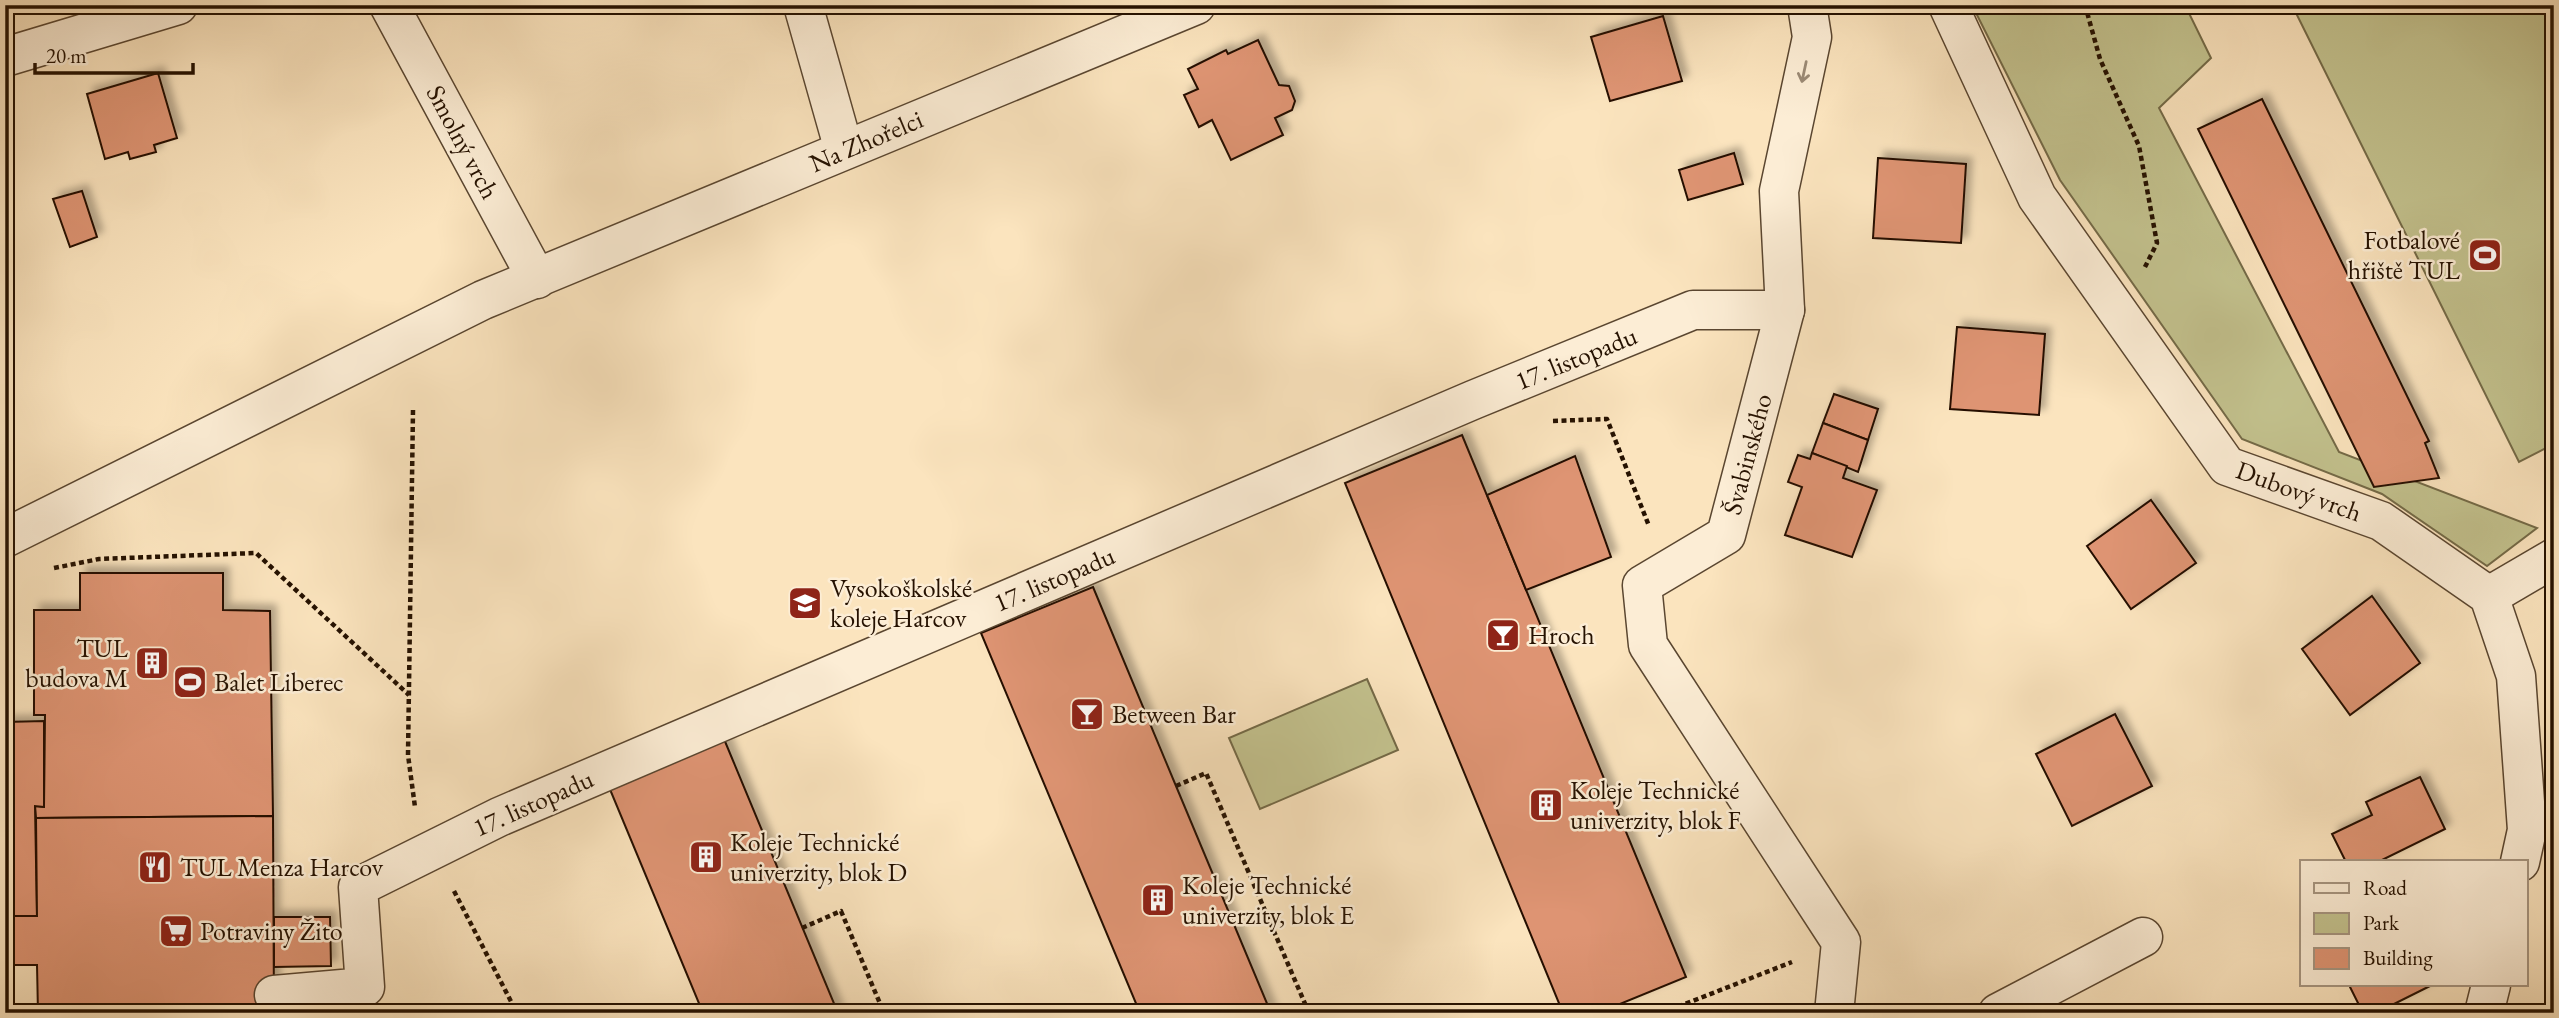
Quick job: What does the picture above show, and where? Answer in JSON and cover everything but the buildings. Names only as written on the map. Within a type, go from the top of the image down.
[{"type":"street","points":[[5,57],[178,5]]},
{"type":"street","name":"Smolný vrch","points":[[389,5],[537,279]]},
{"type":"street","points":[[803,5],[844,150]]},
{"type":"street","name":"Na Zhořelci","points":[[537,279],[1196,5]]},
{"type":"street","name":"Švabinského","points":[[1807,5],[1812,37],[1779,191],[1785,310],[1726,535],[1642,585],[1648,645],[1841,942]]},
{"type":"street","name":"Dubový vrch","points":[[1948,5],[2037,197],[2227,466],[2381,521],[2488,596]]},
{"type":"street","points":[[5,538],[483,300],[537,279]]},
{"type":"street","name":"17. listopadu","points":[[274,995],[365,987],[358,887],[499,817],[1473,400],[1693,310],[1785,310]]},
{"type":"street","points":[[2520,860],[2527,830],[2516,676],[2488,596],[2554,558]]},
{"type":"street","points":[[1998,1013],[2143,937]]},
{"type":"street","points":[[1834,1013],[1841,942]]},
{"type":"street","points":[[2484,1013],[2491,986]]},
{"type":"path","points":[[2085,5],[2100,59],[2139,146],[2157,243],[2121,316]]},
{"type":"path","points":[[413,410],[408,755],[417,823],[517,1013]]},
{"type":"path","points":[[1539,422],[1607,419],[1667,570]]},
{"type":"path","points":[[46,570],[99,559],[256,553],[409,695]]},
{"type":"path","points":[[1176,786],[1206,773],[1309,1013]]},
{"type":"path","points":[[802,928],[841,911],[884,1013]]},
{"type":"path","points":[[1662,1013],[1841,942]]},
{"type":"green space","points":[[1972,5],[2185,5],[2211,58],[2159,108],[2339,452],[2537,528],[2487,566],[2382,494],[2242,439],[2060,180]]},
{"type":"green space","name":"Fotbalové hřiště TUL","points":[[2292,5],[2554,5],[2554,444],[2519,462]]},
{"type":"green space","points":[[1367,679],[1398,750],[1260,809],[1229,738]]},
{"type":"place","name":"Fotbalové hřiště TUL","points":[[2485,255]]},
{"type":"place","name":"Vysokoškolské koleje Harcov","points":[[805,603]]},
{"type":"place","name":"Hroch","points":[[1503,635]]},
{"type":"place","name":"TUL budova M","points":[[152,663]]},
{"type":"place","name":"Balet Liberec","points":[[190,682]]},
{"type":"place","name":"Between Bar","points":[[1087,714]]},
{"type":"place","name":"Koleje Technické univerzity, blok F","points":[[1546,805]]},
{"type":"place","name":"Koleje Technické univerzity, blok D","points":[[706,857]]},
{"type":"place","name":"TUL Menza Harcov","points":[[155,867]]},
{"type":"place","name":"Koleje Technické univerzity, blok E","points":[[1158,900]]},
{"type":"place","name":"Potraviny Žito","points":[[176,931]]}]
